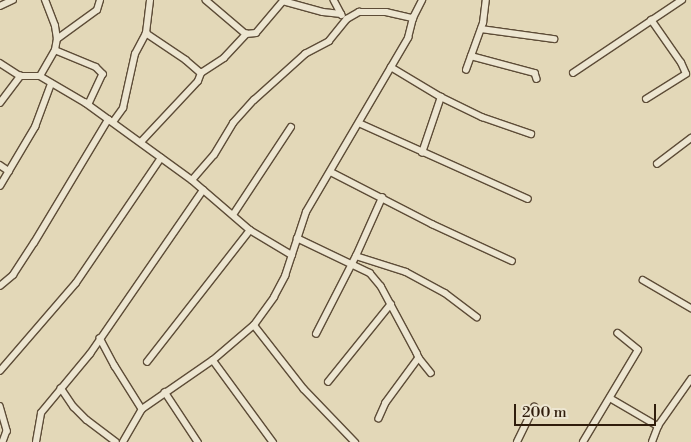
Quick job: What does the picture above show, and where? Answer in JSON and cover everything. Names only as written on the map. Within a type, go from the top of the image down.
[{"type":"street","points":[[0,6],[12,0]]},
{"type":"street","points":[[40,76],[55,50],[57,39],[55,26],[45,0]]},
{"type":"street","points":[[57,39],[97,10],[100,0]]},
{"type":"street","points":[[0,286],[13,275],[110,121],[122,108],[135,54],[146,33],[150,0]]},
{"type":"street","points":[[206,0],[246,34]]},
{"type":"street","points":[[141,142],[198,81],[201,73],[224,58],[246,34],[256,33],[282,0],[323,12],[341,14]]},
{"type":"street","points":[[334,0],[341,14],[347,19]]},
{"type":"street","points":[[122,442],[142,409],[213,360],[254,325],[274,297],[285,276],[306,212],[408,38],[413,18],[422,0]]},
{"type":"street","points":[[466,70],[481,29],[486,0]]},
{"type":"street","points":[[574,72],[682,0]]},
{"type":"street","points":[[192,180],[214,155],[233,122],[254,100],[305,54],[329,41],[347,19],[360,12],[386,12],[413,18]]},
{"type":"street","points":[[646,99],[686,74],[681,63],[651,20]]},
{"type":"street","points":[[481,29],[554,39]]},
{"type":"street","points":[[146,33],[186,60],[201,73]]},
{"type":"street","points":[[55,50],[96,67],[103,74],[88,104],[86,103]]},
{"type":"street","points":[[471,56],[535,73],[537,79]]},
{"type":"street","points":[[0,63],[20,76],[40,76],[86,103],[192,180],[250,230],[292,255]]},
{"type":"street","points":[[392,67],[441,97],[482,117],[531,134]]},
{"type":"street","points":[[0,102],[20,76]]},
{"type":"street","points":[[0,186],[35,127],[51,84]]},
{"type":"street","points":[[422,153],[441,97]]},
{"type":"street","points":[[359,123],[422,153],[528,198]]},
{"type":"street","points":[[233,215],[291,127]]},
{"type":"street","points":[[657,164],[691,138]]},
{"type":"street","points":[[0,371],[76,283],[161,158]]},
{"type":"street","points":[[0,165],[9,171]]},
{"type":"street","points":[[331,172],[512,261]]},
{"type":"street","points":[[36,442],[41,413],[90,354],[203,190]]},
{"type":"street","points":[[316,334],[352,265],[382,198]]},
{"type":"street","points":[[147,362],[250,230]]},
{"type":"street","points":[[297,238],[370,273],[381,286],[419,358],[431,373]]},
{"type":"street","points":[[356,256],[406,272],[444,293],[477,317]]},
{"type":"street","points":[[643,280],[691,308]]},
{"type":"street","points":[[328,382],[391,304]]},
{"type":"street","points":[[254,325],[304,389],[355,442]]},
{"type":"street","points":[[583,442],[638,350],[618,334]]},
{"type":"street","points":[[100,338],[142,409]]},
{"type":"street","points":[[379,420],[386,403],[419,358]]},
{"type":"street","points":[[213,360],[273,442]]},
{"type":"street","points":[[652,442],[658,426],[691,380]]},
{"type":"street","points":[[61,388],[74,408],[116,442]]},
{"type":"street","points":[[165,392],[198,442]]},
{"type":"street","points":[[610,398],[658,426]]},
{"type":"street","points":[[0,406],[7,431],[3,442]]},
{"type":"street","points":[[517,442],[534,407]]},
{"type":"street","points":[[189,442],[193,436]]}]
